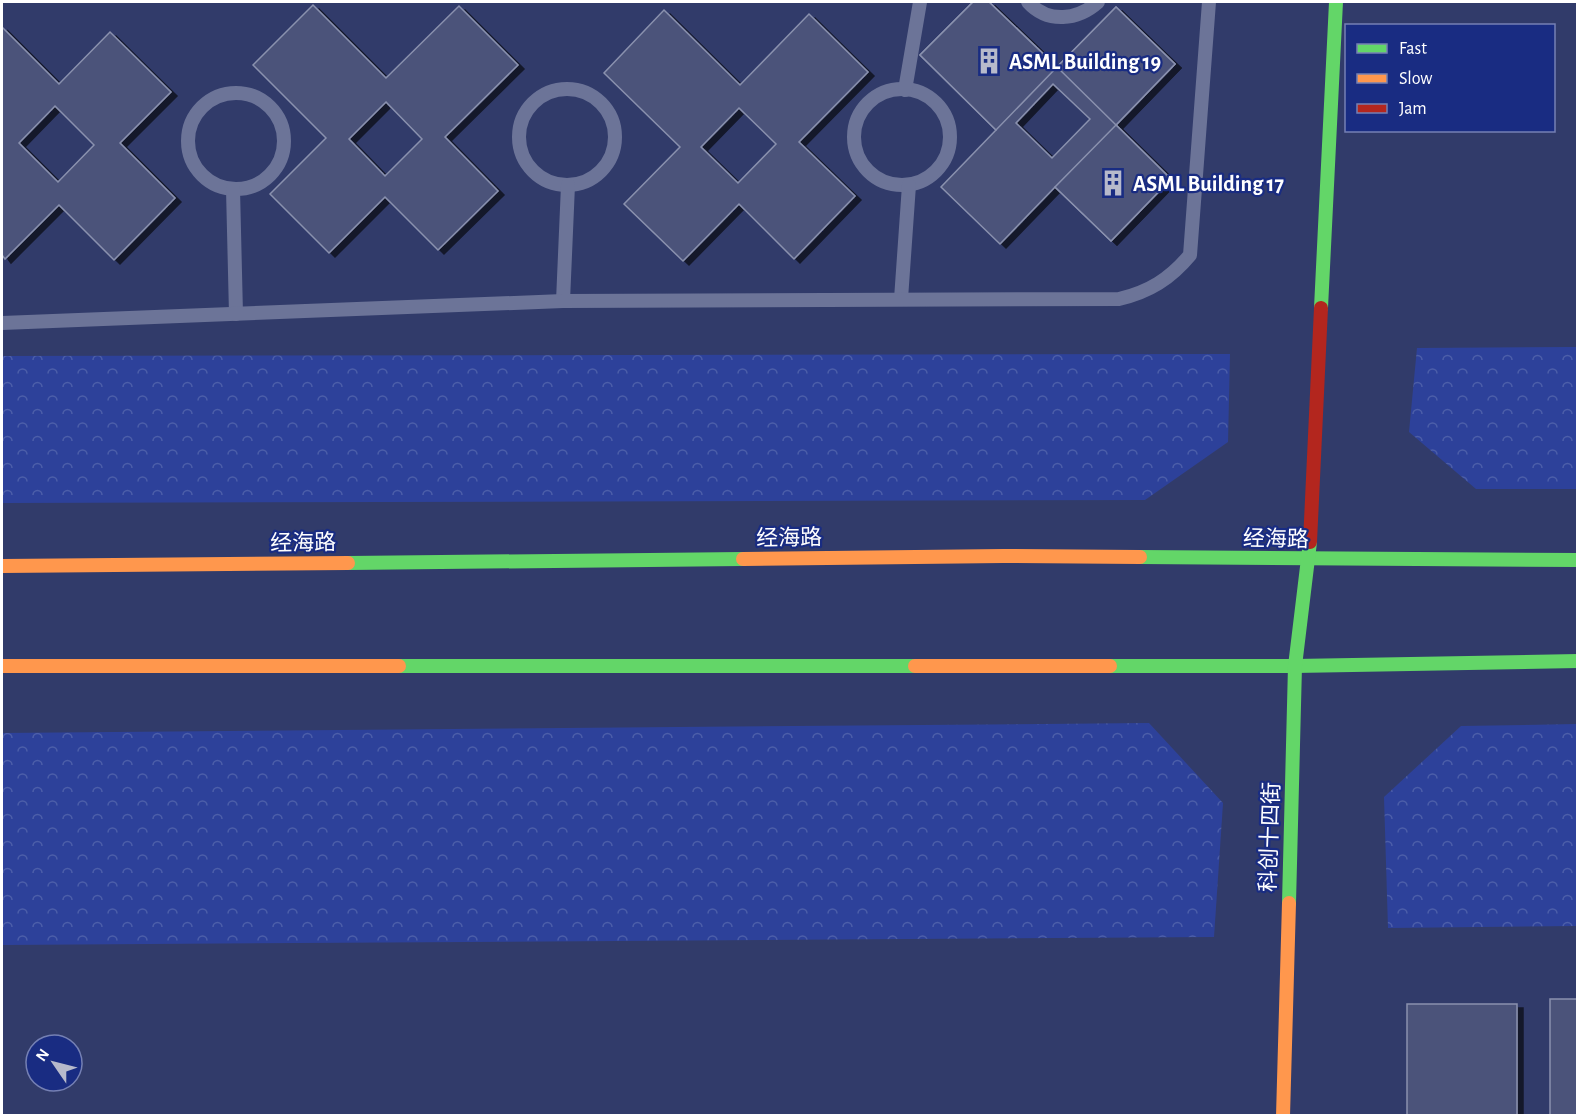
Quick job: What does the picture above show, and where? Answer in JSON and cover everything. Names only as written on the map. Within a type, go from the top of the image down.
[{"type":"main road","name":"科创十四街","points":[[1282,1116],[1295,666],[1309,560],[1336,2]]},
{"type":"main road","name":"经海路","points":[[2,566],[1003,556],[1309,560],[1578,560]]},
{"type":"main road","points":[[2,666],[1295,666],[1578,661]]},
{"type":"lane","points":[[905,90],[920,2]]},
{"type":"lane","points":[[1028,2],[1034,8],[1051,16],[1070,17],[1088,11],[1098,2]]},
{"type":"lane","points":[[2,323],[563,302],[1119,300],[1148,291],[1177,271],[1190,255],[1209,2]]},
{"type":"lane","points":[[560,89],[579,90],[596,98],[609,112],[615,130],[614,149],[606,166],[592,179],[568,185],[555,184],[538,176],[526,162],[519,144],[520,125],[529,108],[543,96],[560,89]]},
{"type":"lane","points":[[895,90],[905,90],[914,91],[931,99],[944,112],[950,130],[949,149],[940,166],[927,179],[909,185],[890,184],[873,176],[860,162],[854,145],[855,126],[863,109],[877,96],[895,90]]},
{"type":"lane","points":[[229,94],[248,94],[265,102],[277,116],[283,134],[282,153],[274,170],[260,183],[243,189],[233,189],[224,188],[207,180],[194,166],[188,148],[189,129],[197,113],[211,100],[229,94]]},
{"type":"lane","points":[[563,302],[568,185]]},
{"type":"lane","points":[[901,299],[909,185]]},
{"type":"lane","points":[[233,189],[236,314]]},
{"type":"green space","points":[[1577,347],[1577,489],[1476,489],[1409,432],[1417,348]]},
{"type":"green space","points":[[1230,354],[1228,442],[1145,500],[2,503],[2,356]]},
{"type":"green space","points":[[1149,723],[1223,803],[1214,937],[2,945],[2,733]]},
{"type":"green space","points":[[1577,724],[1577,926],[1388,928],[1384,797],[1461,726]]},
{"type":"building","points":[[973,2],[989,2],[1057,67],[1116,7],[1175,64],[1116,125],[1171,179],[1111,241],[1055,187],[1000,244],[941,187],[996,130],[920,55]],"holes":[[[1053,84],[1090,119],[1052,158],[1016,123]]]},
{"type":"building","name":"ASML Building 19","points":[[973,2],[989,2],[1057,67],[996,130],[920,55]]},
{"type":"building","points":[[313,5],[386,78],[459,6],[518,65],[445,137],[498,191],[438,250],[385,197],[329,253],[270,194],[326,138],[253,65]],"holes":[[[386,102],[422,139],[385,176],[349,139]]]},
{"type":"building","points":[[1116,7],[1175,64],[1116,125],[1057,67]]},
{"type":"building","points":[[664,10],[740,85],[809,14],[868,72],[799,142],[855,196],[794,259],[739,204],[683,261],[624,204],[680,147],[604,73]],"holes":[[[739,108],[776,144],[738,183],[701,147]]]},
{"type":"building","points":[[2,27],[59,84],[110,32],[171,92],[120,143],[175,198],[114,260],[59,205],[5,259],[2,255]],"holes":[[[55,106],[94,145],[58,182],[19,143]]]},
{"type":"building","name":"ASML Building 17","points":[[1116,125],[1171,179],[1111,241],[1055,187]]},
{"type":"building","points":[[1550,999],[1578,999],[1578,1116],[1550,1116]]},
{"type":"building","points":[[1407,1004],[1517,1004],[1517,1116],[1407,1116]]},
{"type":"traffic: fast","points":[[1321,308],[1336,2]]},
{"type":"traffic: fast","points":[[1289,903],[1295,666],[1310,542]]},
{"type":"traffic: fast","points":[[1140,557],[1578,560]]},
{"type":"traffic: fast","points":[[348,563],[743,559]]},
{"type":"traffic: fast","points":[[1110,666],[1295,666],[1578,661]]},
{"type":"traffic: fast","points":[[399,666],[915,666]]},
{"type":"traffic: slow","points":[[743,559],[1140,557]]},
{"type":"traffic: slow","points":[[2,566],[348,563]]},
{"type":"traffic: slow","points":[[2,666],[399,666]]},
{"type":"traffic: slow","points":[[915,666],[1110,666]]},
{"type":"traffic: slow","points":[[1283,1116],[1289,903]]},
{"type":"traffic: jam","points":[[1310,542],[1321,308]]},
{"type":"place","name":"ASML Building 19","points":[[989,61]]},
{"type":"place","name":"ASML Building 17","points":[[1113,183]]}]
